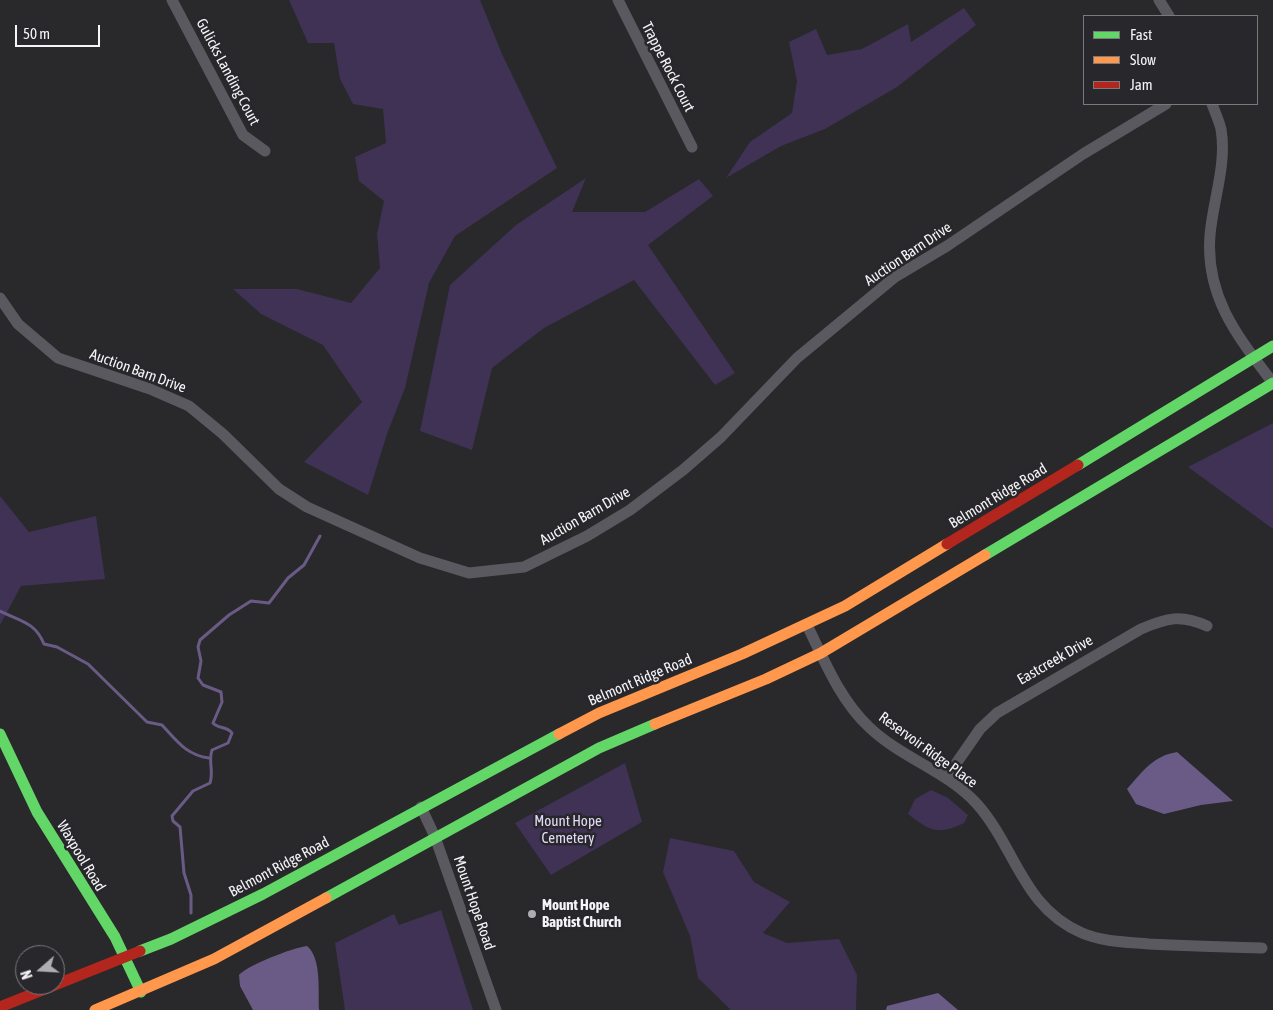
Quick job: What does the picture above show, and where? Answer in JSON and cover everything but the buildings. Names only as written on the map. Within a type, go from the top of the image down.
[{"type":"main road","name":"Belmont Ridge Road","points":[[0,1007],[171,939],[262,894],[421,807],[599,714],[807,625],[845,606],[1273,346]]},
{"type":"main road","points":[[95,1010],[214,959],[607,744],[794,667],[821,653],[1273,383]]},
{"type":"main road","name":"Waxpool Road","points":[[0,734],[37,812],[126,958],[140,992]]},
{"type":"street","name":"Gulicks Landing Court","points":[[172,0],[243,135],[264,150]]},
{"type":"street","name":"Trappe Rock Court","points":[[618,0],[692,147]]},
{"type":"street","points":[[1159,0],[1168,15]]},
{"type":"street","name":"Auction Barn Drive","points":[[0,298],[18,324],[58,358],[150,388],[189,406],[223,434],[279,489],[307,507],[420,558],[469,573],[524,567],[587,536],[630,510],[683,470],[721,437],[797,358],[895,277],[947,246],[1083,154],[1164,105]]},
{"type":"street","points":[[1212,105],[1221,129],[1221,165],[1210,236],[1214,283],[1225,315],[1273,383]]},
{"type":"street","name":"Eastcreek Drive","points":[[946,778],[980,729],[1012,702],[1141,629],[1162,620],[1183,617],[1207,626]]},
{"type":"street","name":"Reservoir Ridge Place","points":[[807,625],[848,702],[870,728],[946,778],[977,804],[988,819],[1032,894],[1065,924],[1084,934],[1116,942],[1262,948]]},
{"type":"street","name":"Mount Hope Road","points":[[421,807],[435,837],[496,1010]]},
{"type":"green space","points":[[289,0],[480,0],[502,54],[557,168],[455,236],[429,283],[405,388],[387,434],[368,495],[304,462],[362,402],[323,345],[261,314],[233,289],[297,289],[351,303],[380,268],[377,234],[384,201],[359,181],[355,157],[386,143],[383,109],[353,104],[340,79],[334,43],[308,43]]},
{"type":"green space","points":[[964,8],[976,25],[897,87],[825,129],[781,146],[726,178],[750,142],[792,113],[797,81],[789,42],[816,29],[827,55],[862,49],[908,24],[911,42]]},
{"type":"green space","points":[[586,178],[572,212],[645,212],[699,179],[713,196],[648,245],[735,373],[715,385],[634,280],[544,328],[492,368],[472,450],[420,431],[450,285],[516,225]]},
{"type":"green space","points":[[1273,423],[1273,529],[1188,467]]},
{"type":"green space","points":[[0,496],[29,532],[96,516],[105,579],[21,586],[0,625]]},
{"type":"green space","name":"Mount Hope Cemetery","points":[[625,763],[642,822],[551,875],[515,823]]},
{"type":"green space","points":[[931,790],[948,798],[968,815],[964,823],[948,829],[935,830],[923,825],[908,814],[915,799]]},
{"type":"green space","points":[[670,838],[734,851],[754,882],[790,902],[763,933],[787,943],[839,939],[857,975],[856,1010],[731,1010],[698,978],[690,936],[663,872]]},
{"type":"green space","points":[[441,910],[473,1010],[345,1010],[335,943],[394,914],[399,925]]},
{"type":"shaded area","points":[[1177,752],[1233,801],[1201,805],[1164,814],[1136,804],[1127,789],[1155,761]]},
{"type":"shaded area","points":[[307,946],[312,951],[317,967],[319,1010],[253,1010],[240,986],[239,975],[271,958]]},
{"type":"shaded area","points":[[938,993],[958,1010],[886,1010],[887,1006]]},
{"type":"waterway","points":[[191,913],[191,895],[184,873],[180,827],[173,821],[172,816],[193,791],[210,783],[212,750],[228,743],[232,733],[228,729],[213,723],[222,702],[221,692],[203,685],[198,678],[201,661],[198,647],[200,640],[229,615],[251,601],[269,603],[288,578],[304,565],[320,536]]},
{"type":"waterway","points":[[0,611],[31,627],[36,631],[44,644],[57,647],[88,664],[147,722],[162,725],[177,742],[188,750],[194,754],[209,758]]},
{"type":"traffic: fast","points":[[1078,465],[1273,346]]},
{"type":"traffic: fast","points":[[985,555],[1273,383]]},
{"type":"traffic: fast","points":[[326,898],[599,748],[655,724]]},
{"type":"traffic: fast","points":[[0,734],[37,812],[115,937],[141,992]]},
{"type":"traffic: fast","points":[[140,951],[171,939],[263,894],[559,734]]},
{"type":"traffic: slow","points":[[559,734],[599,713],[742,654],[845,606],[947,544]]},
{"type":"traffic: slow","points":[[655,724],[766,679],[821,653],[985,555]]},
{"type":"traffic: slow","points":[[95,1010],[214,959],[326,898]]},
{"type":"traffic: jam","points":[[947,544],[1078,465]]},
{"type":"traffic: jam","points":[[0,1007],[140,951]]},
{"type":"place","name":"Mount Hope Baptist Church","points":[[532,914]]}]
